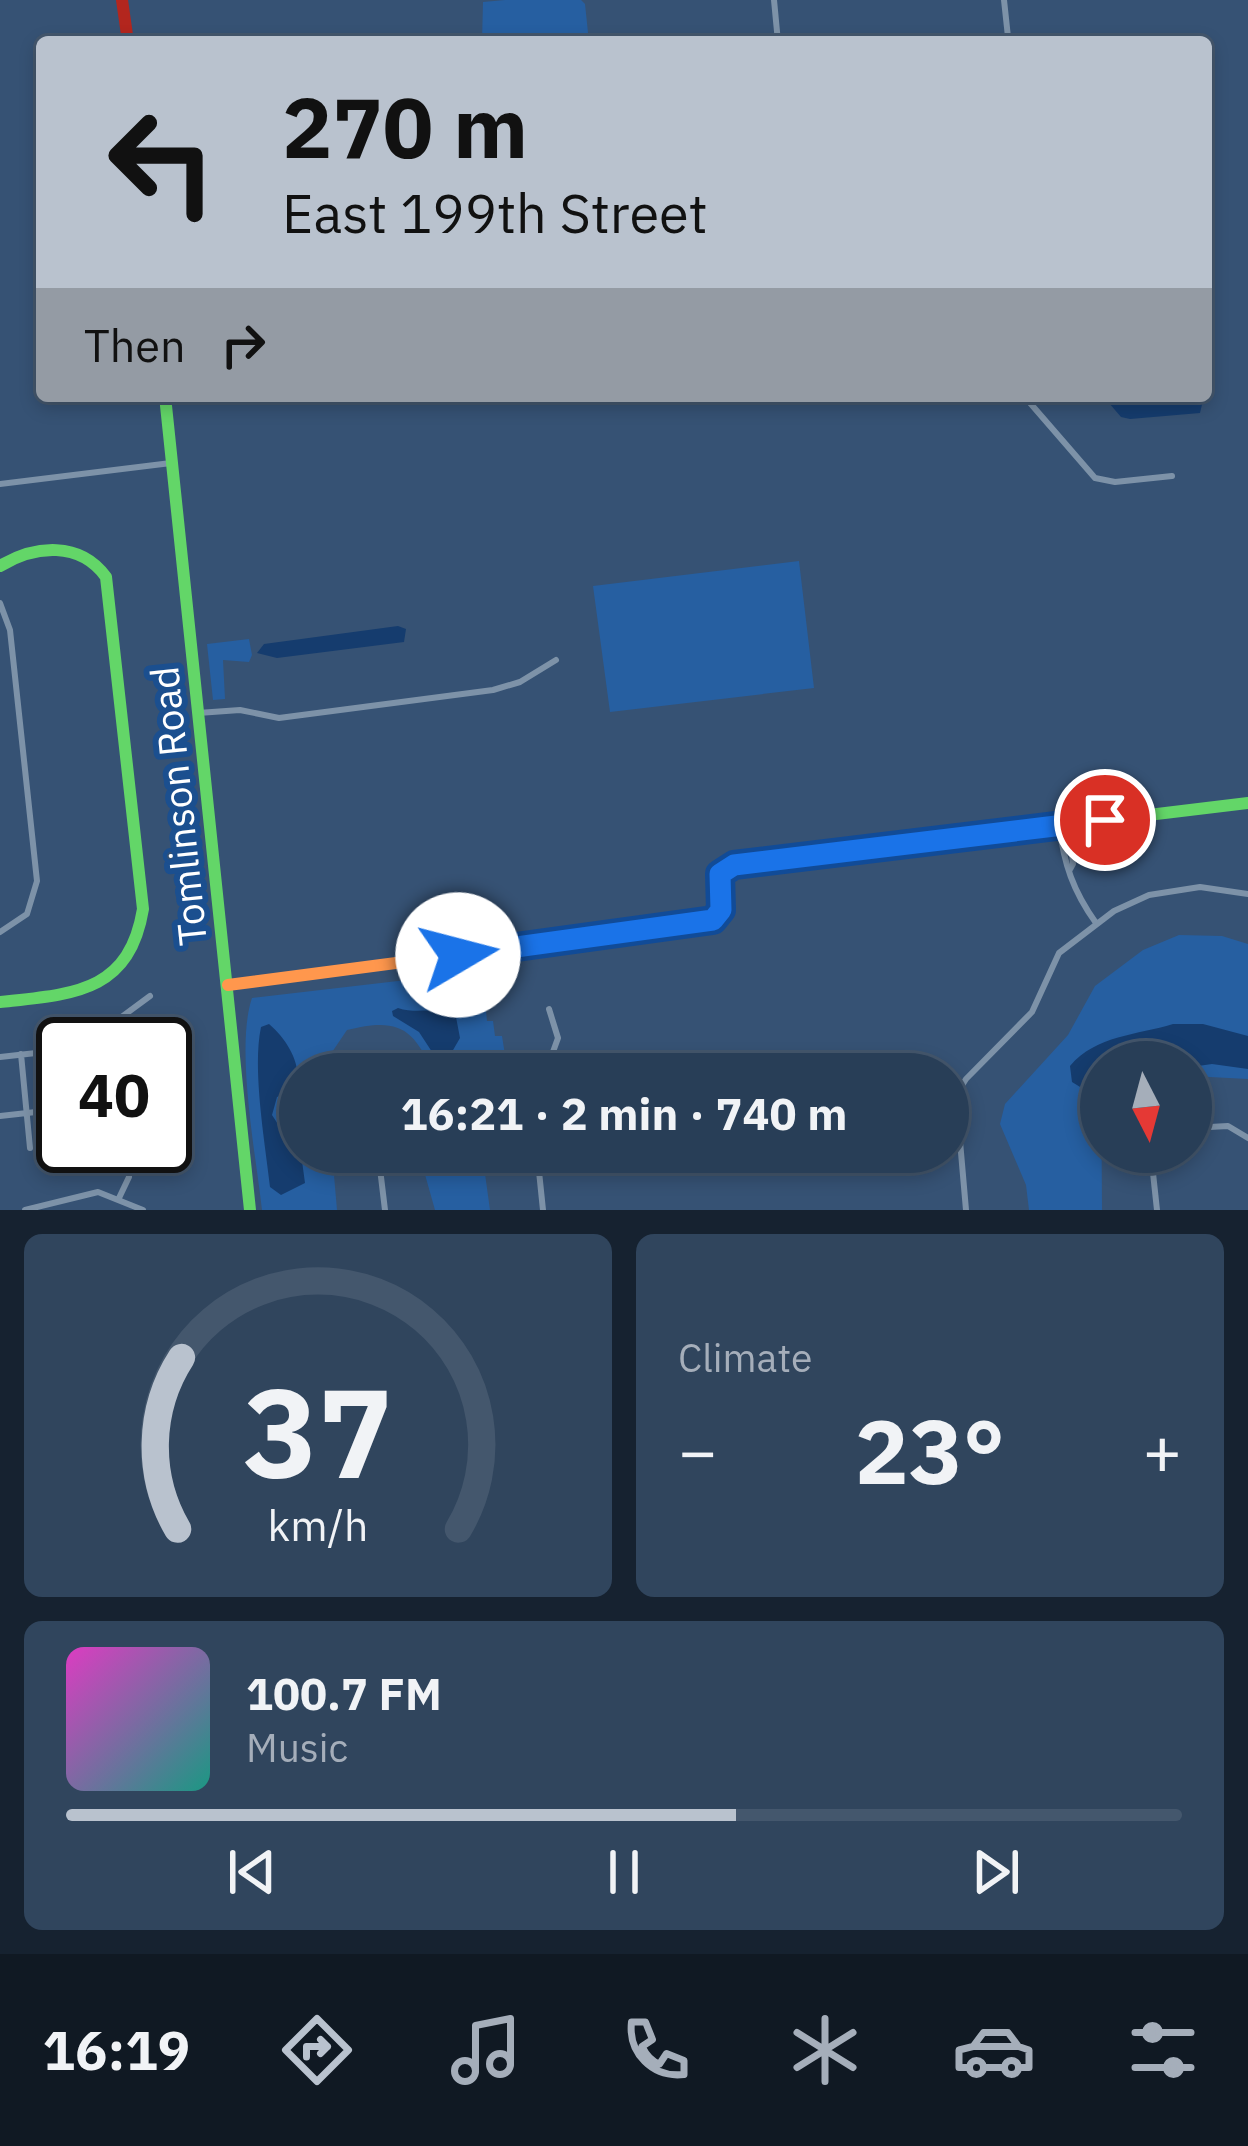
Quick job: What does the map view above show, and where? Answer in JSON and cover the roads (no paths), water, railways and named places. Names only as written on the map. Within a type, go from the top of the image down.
[{"type":"street","points":[[122,0],[127,36]]},
{"type":"street","points":[[774,0],[777,36]]},
{"type":"street","points":[[1004,0],[1008,36]]},
{"type":"street","name":"Tomlinson Road","points":[[166,402],[250,1210]]},
{"type":"street","points":[[1029,402],[1088,473],[1100,480],[1172,476]]},
{"type":"street","points":[[0,484],[171,463]]},
{"type":"street","points":[[0,566],[20,556],[72,550],[94,560],[106,577],[143,909],[135,946],[104,981],[80,993],[0,1002]]},
{"type":"street","points":[[0,603],[10,630],[37,886],[25,917],[0,932]]},
{"type":"street","points":[[198,713],[240,710],[280,718],[493,690],[520,682],[556,660]]},
{"type":"street","points":[[228,985],[709,922],[721,910],[719,878],[729,866],[1248,803]]},
{"type":"street","points":[[1064,825],[1073,864],[1069,872],[1076,893],[1096,922]]},
{"type":"street","points":[[967,1210],[956,1096],[966,1079],[1032,1012],[1054,959],[1096,922],[1132,902],[1175,889],[1214,888],[1248,894]]},
{"type":"street","points":[[122,1017],[150,996]]},
{"type":"street","points":[[548,1010],[558,1038],[553,1053]]},
{"type":"street","points":[[0,1057],[36,1053]]},
{"type":"street","points":[[21,1054],[30,1148]]},
{"type":"street","points":[[0,1116],[36,1112]]},
{"type":"street","points":[[1212,1127],[1228,1126],[1248,1138]]},
{"type":"street","points":[[119,1198],[129,1173]]},
{"type":"street","points":[[381,1173],[385,1210]]},
{"type":"street","points":[[539,1173],[543,1210]]},
{"type":"street","points":[[1153,1173],[1157,1210]]},
{"type":"street","points":[[30,1209],[92,1192],[142,1210]]}]
